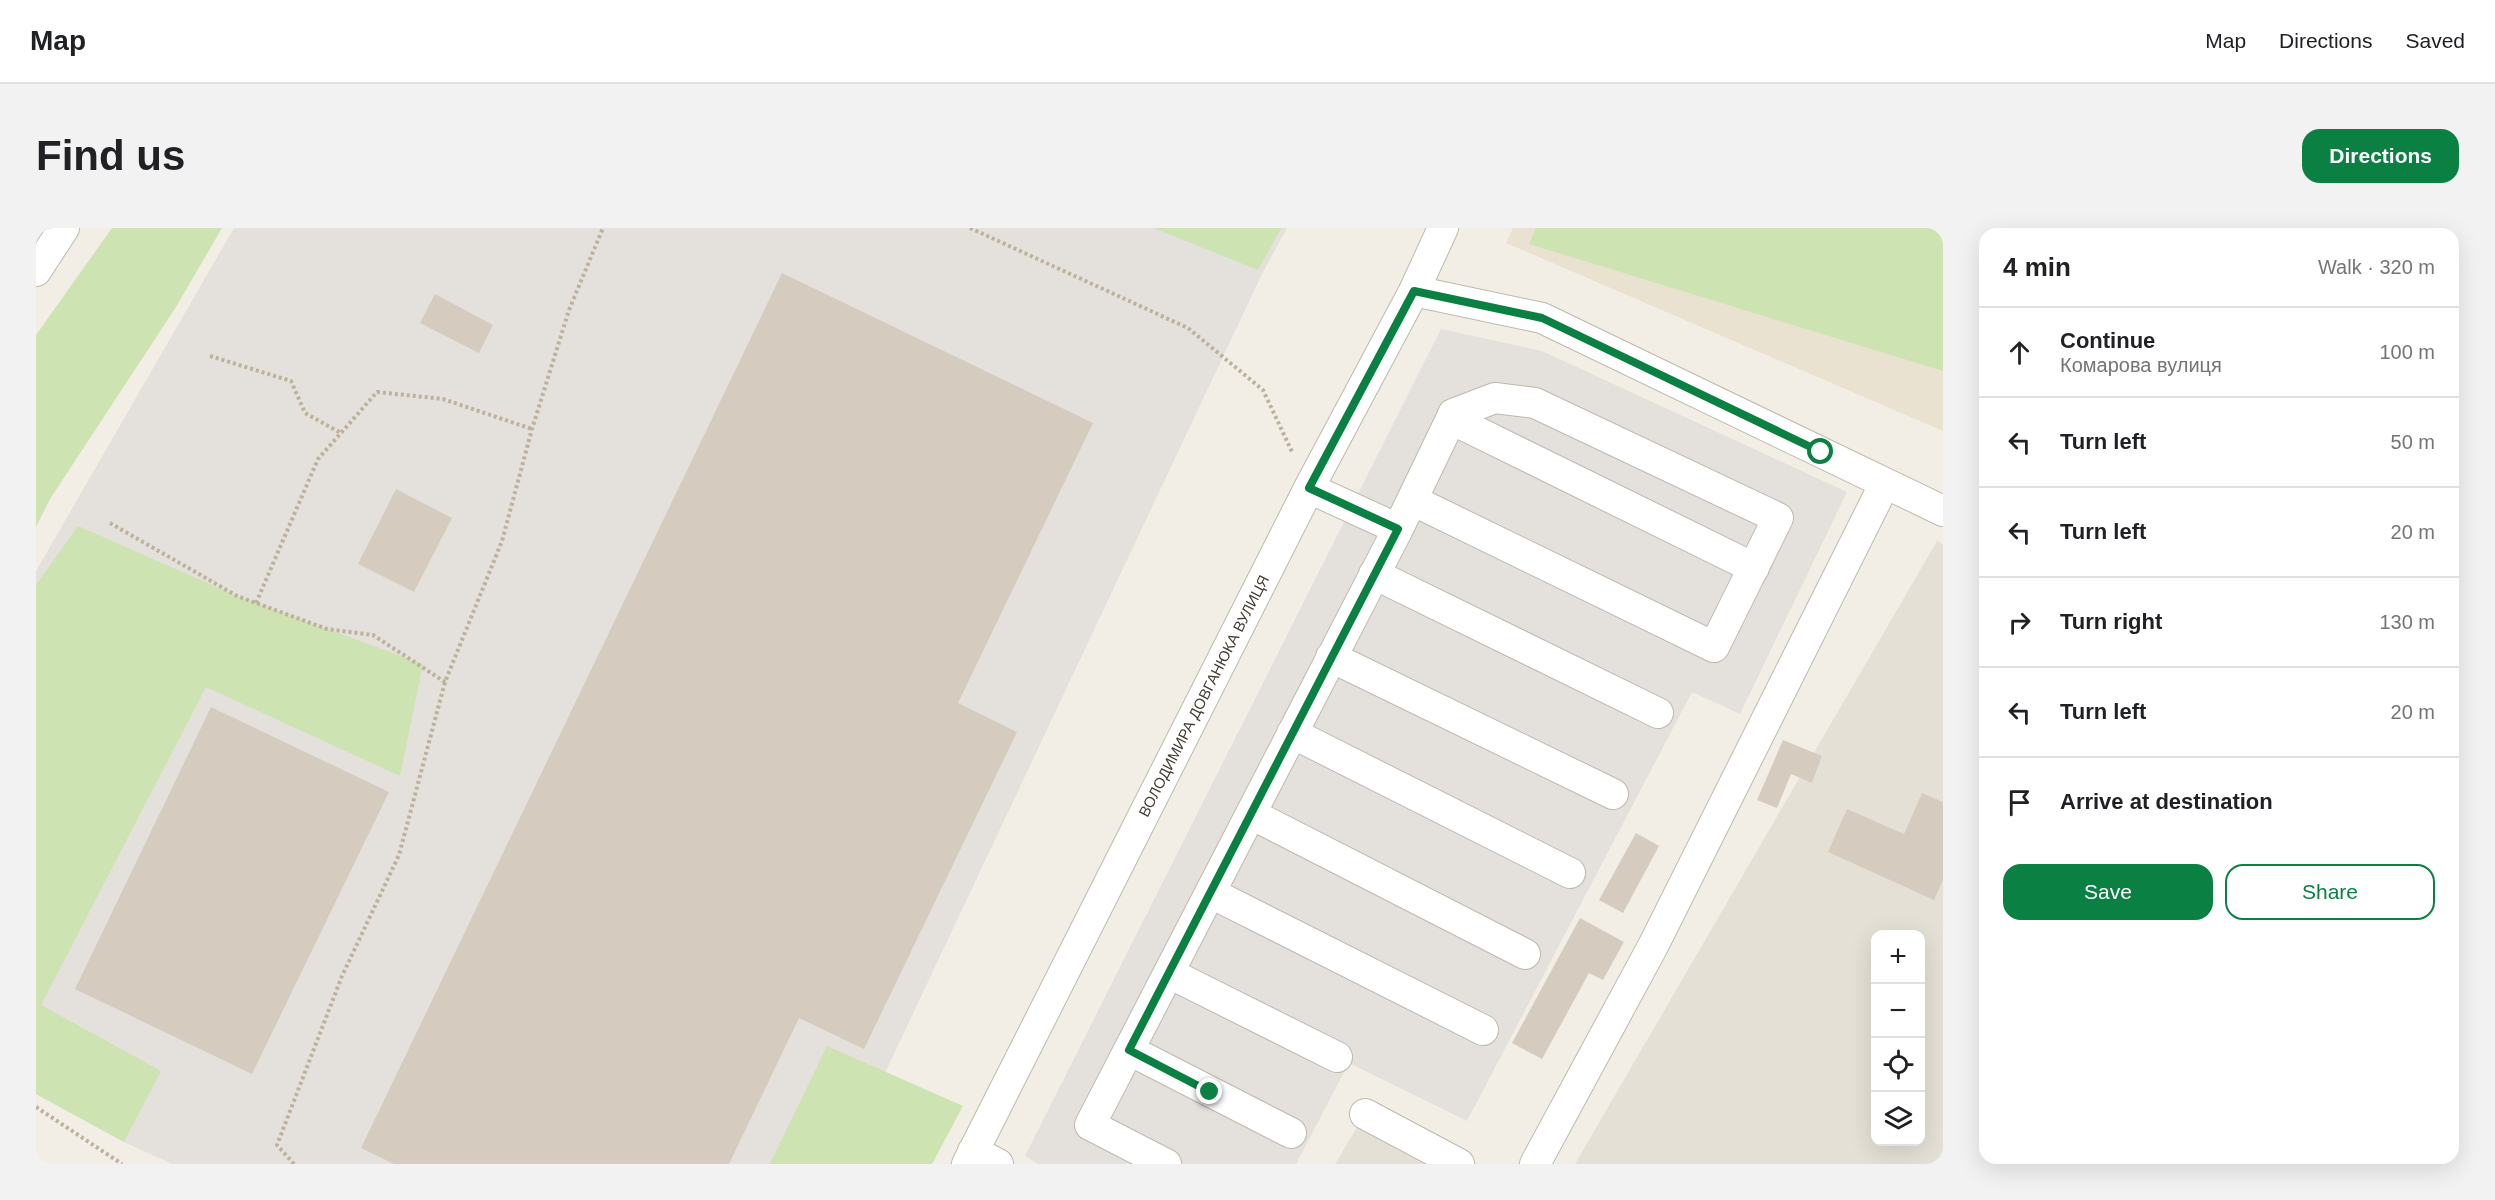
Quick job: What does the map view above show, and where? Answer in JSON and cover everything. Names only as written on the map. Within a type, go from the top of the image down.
[{"type":"street","points":[[36,271],[64,228]]},
{"type":"street","name":"ВОЛОДИМИРА ДОВГАНЮКА ВУЛИЦЯ","points":[[979,1160],[1309,488],[1414,291],[1443,228]]},
{"type":"street","points":[[1414,291],[1542,318],[1943,511]]},
{"type":"street","points":[[1166,1164],[1090,1125],[1398,529],[1451,419],[1454,414],[1495,398],[1535,403],[1778,518],[1714,647],[1412,500]]},
{"type":"street","points":[[1451,419],[1754,568]]},
{"type":"street","points":[[1535,1164],[1653,946],[1885,483]]},
{"type":"street","points":[[1309,488],[1398,529]]},
{"type":"street","points":[[1374,574],[1658,713]]},
{"type":"street","points":[[1331,657],[1613,794]]},
{"type":"street","points":[[1292,734],[1570,873]]},
{"type":"street","points":[[1251,813],[1525,954]]},
{"type":"street","points":[[1210,893],[1483,1030]]},
{"type":"street","points":[[1169,973],[1337,1057]]},
{"type":"street","points":[[1129,1050],[1291,1133]]},
{"type":"street","points":[[1365,1113],[1459,1164]]},
{"type":"path","points":[[294,1164],[277,1145],[342,976],[399,855],[445,682],[502,541],[532,429],[569,310],[603,228]]},
{"type":"path","points":[[970,228],[1188,328],[1263,390],[1309,488]]},
{"type":"path","points":[[210,356],[291,381],[305,413],[341,433]]},
{"type":"path","points":[[256,603],[318,459],[377,392],[443,399],[532,429]]},
{"type":"path","points":[[110,523],[237,596],[327,628],[373,635],[445,682]]},
{"type":"path","points":[[36,1107],[122,1164]]},
{"type":"shaded area","points":[[234,228],[1287,228],[1262,274],[842,1164],[172,1164],[124,1142],[36,1094],[36,571]]},
{"type":"shaded area","points":[[1513,228],[1943,228],[1943,431],[1506,243]]},
{"type":"shaded area","points":[[1441,329],[1542,351],[1847,492],[1740,714],[1692,692],[1467,1121],[1349,1063],[1296,1164],[1039,1164],[1025,1156]]},
{"type":"shaded area","points":[[1937,541],[1943,544],[1943,1164],[1575,1164]]},
{"type":"shaded area","points":[[1365,1114],[1478,1164],[1335,1164]]},
{"type":"green space","points":[[112,228],[222,228],[176,307],[50,499],[36,527],[36,335]]},
{"type":"green space","points":[[1154,228],[1281,228],[1258,270]]},
{"type":"green space","points":[[1536,228],[1943,228],[1943,371],[1529,244]]},
{"type":"green space","points":[[78,526],[237,596],[423,664],[400,776],[206,687],[41,1005],[161,1071],[124,1142],[36,1094],[36,585]]},
{"type":"green space","points":[[827,1046],[963,1106],[932,1164],[770,1164]]},
{"type":"building","points":[[782,273],[1093,423],[958,703],[1017,732],[864,1049],[799,1018],[729,1164],[394,1164],[361,1148]]},
{"type":"building","points":[[435,294],[493,325],[479,353],[420,323]]},
{"type":"building","points":[[396,489],[452,518],[414,592],[358,564]]},
{"type":"building","points":[[211,707],[389,792],[252,1074],[75,989]]},
{"type":"building","points":[[1783,740],[1822,756],[1812,783],[1791,774],[1777,808],[1757,800]]},
{"type":"building","points":[[1922,793],[1943,802],[1943,880],[1934,900],[1828,852],[1847,809],[1904,834]]},
{"type":"building","points":[[1636,833],[1659,846],[1623,913],[1599,900]]},
{"type":"building","points":[[1580,918],[1624,942],[1603,980],[1589,973],[1542,1059],[1512,1043]]},
{"type":"route","points":[[1210,1092],[1129,1050],[1398,529],[1309,488],[1414,291],[1542,318],[1821,452]]}]
